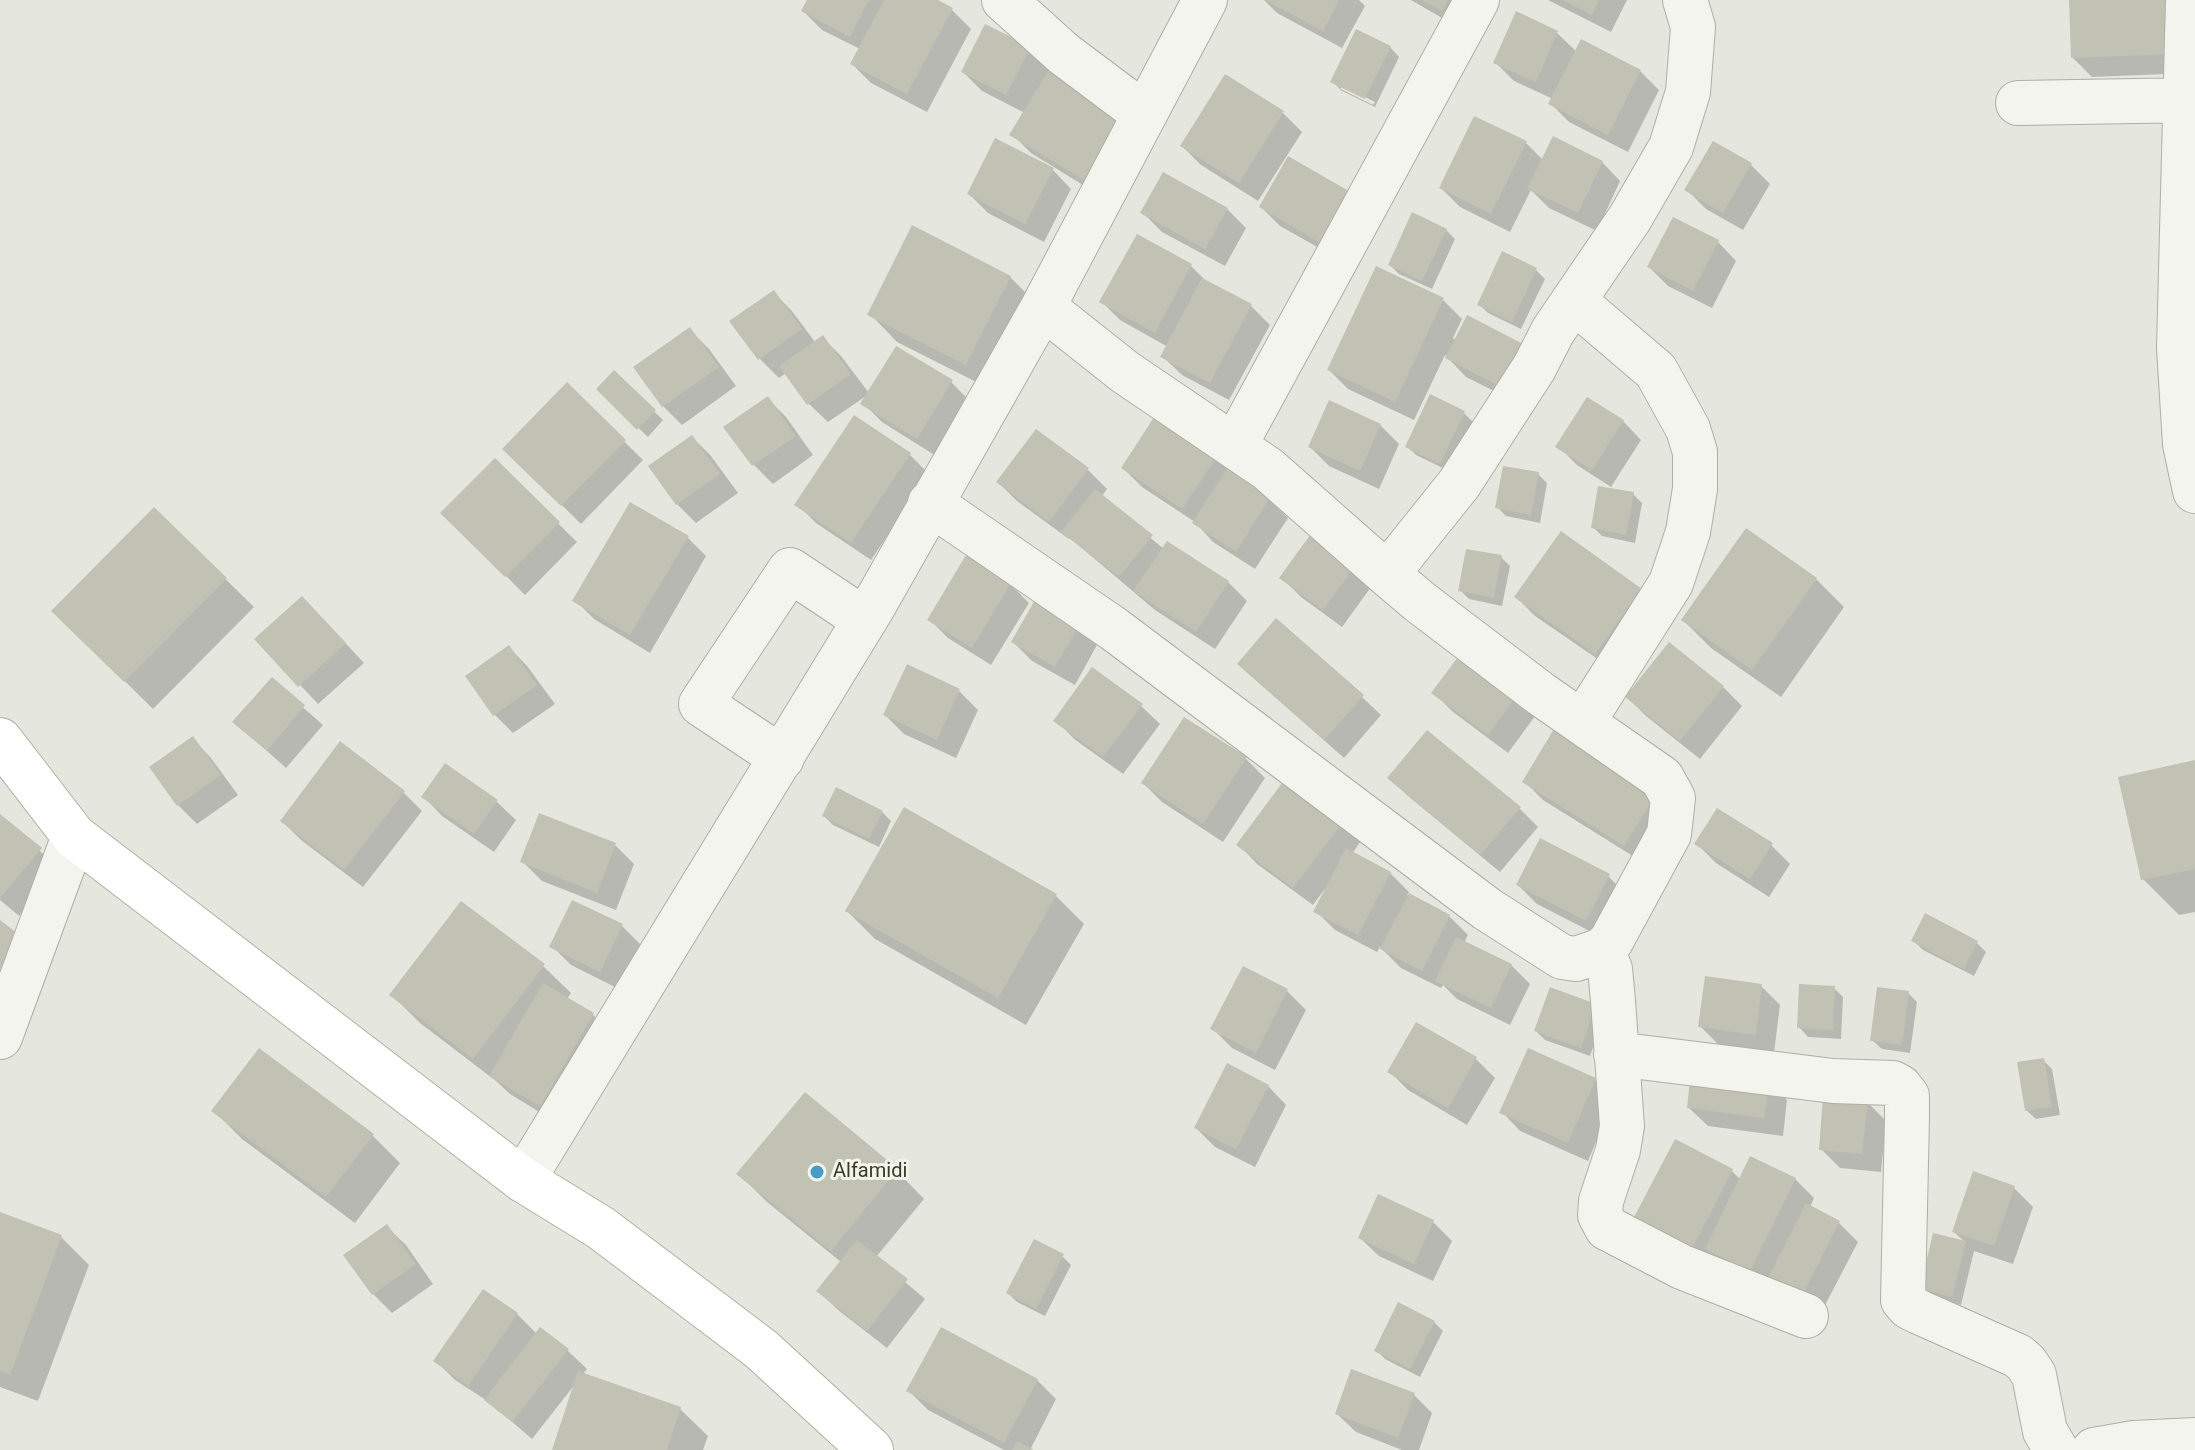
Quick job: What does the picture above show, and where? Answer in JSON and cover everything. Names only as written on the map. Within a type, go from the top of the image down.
[{"type":"main road","points":[[0,740],[74,836],[523,1180],[601,1228],[761,1349],[871,1450]]},
{"type":"street","points":[[1004,0],[1064,54],[1144,114]]},
{"type":"street","points":[[1235,445],[1477,0]]},
{"type":"street","points":[[1387,574],[1459,484],[1534,368],[1553,331],[1630,218],[1671,147],[1688,92],[1693,27],[1685,0]]},
{"type":"street","points":[[2188,0],[2185,444],[2195,491]]},
{"type":"street","points":[[523,1180],[865,620],[1043,307],[1199,4]]},
{"type":"street","points":[[2018,103],[2189,100]]},
{"type":"street","points":[[1574,301],[1656,371],[1688,429],[1695,452],[1695,489],[1688,532],[1671,583],[1583,722]]},
{"type":"street","points":[[930,503],[1114,629],[1487,909],[1562,957],[1576,959],[1602,950],[1611,941],[1669,834],[1673,798],[1662,778],[1541,694],[1420,602],[1291,488],[1235,445],[1125,372],[1043,307]]},
{"type":"street","points":[[782,758],[701,704],[790,570],[865,620]]},
{"type":"street","points":[[0,1037],[74,836]]},
{"type":"street","points":[[1602,950],[1610,969],[1622,1126],[1618,1150],[1601,1201],[1600,1215],[1607,1228],[1682,1267],[1806,1316]]},
{"type":"street","points":[[1616,1054],[1833,1081],[1893,1083],[1900,1087],[1907,1096],[1903,1300],[1919,1312],[2018,1356],[2026,1363],[2034,1375],[2045,1431],[2056,1450]]},
{"type":"street","points":[[2094,1450],[2134,1443],[2195,1440]]},
{"type":"building","points":[[807,0],[869,0],[850,37],[801,11]]},
{"type":"building","points":[[884,0],[938,0],[953,8],[907,94],[850,64]]},
{"type":"building","points":[[1265,0],[1339,0],[1323,31]]},
{"type":"building","points":[[1422,0],[1448,0],[1442,11]]},
{"type":"building","points":[[1563,0],[1599,0],[1592,15]]},
{"type":"building","points":[[2069,0],[2169,0],[2172,54],[2071,58]]},
{"type":"building","points":[[1516,11],[1558,31],[1536,82],[1493,63]]},
{"type":"building","points":[[985,24],[1031,47],[1006,95],[961,72]]},
{"type":"building","points":[[1356,29],[1391,46],[1365,99],[1330,82]]},
{"type":"building","points":[[1581,39],[1641,70],[1608,135],[1548,104]]},
{"type":"building","points":[[1055,60],[1130,105],[1084,180],[1009,135]]},
{"type":"building","points":[[1225,74],[1284,111],[1239,183],[1180,146]]},
{"type":"building","points":[[1474,116],[1527,141],[1491,214],[1439,188]]},
{"type":"building","points":[[1553,136],[1603,161],[1578,213],[1527,189]]},
{"type":"building","points":[[995,138],[1054,168],[1025,224],[967,194]]},
{"type":"building","points":[[1713,141],[1752,163],[1723,213],[1684,190]]},
{"type":"building","points":[[1288,156],[1354,194],[1324,245],[1259,207]]},
{"type":"building","points":[[1163,172],[1228,208],[1205,249],[1140,213]]},
{"type":"building","points":[[1412,212],[1447,229],[1422,281],[1388,265]]},
{"type":"building","points":[[1673,217],[1719,240],[1693,291],[1647,267]]},
{"type":"building","points":[[912,225],[1011,276],[966,365],[867,315]]},
{"type":"building","points":[[1137,234],[1192,264],[1155,333],[1099,302]]},
{"type":"building","points":[[1502,251],[1537,268],[1512,322],[1477,305]]},
{"type":"building","points":[[1376,266],[1444,298],[1395,402],[1327,370]]},
{"type":"building","points":[[1202,278],[1252,304],[1210,383],[1160,357]]},
{"type":"building","points":[[774,290],[802,329],[758,360],[729,321]]},
{"type":"building","points":[[1467,315],[1525,345],[1503,388],[1445,358]]},
{"type":"building","points":[[690,327],[719,367],[662,407],[633,367]]},
{"type":"building","points":[[823,335],[851,374],[807,405],[779,366]]},
{"type":"building","points":[[896,346],[953,380],[917,439],[860,404]]},
{"type":"building","points":[[614,370],[656,410],[637,430],[596,389]]},
{"type":"building","points":[[567,382],[626,440],[561,506],[502,449]]},
{"type":"building","points":[[1430,394],[1465,411],[1440,464],[1405,447]]},
{"type":"building","points":[[768,396],[796,436],[752,466],[723,427]]},
{"type":"building","points":[[1587,397],[1624,420],[1592,470],[1555,447]]},
{"type":"building","points":[[1329,400],[1381,424],[1360,471],[1308,447]]},
{"type":"building","points":[[1160,408],[1222,449],[1182,509],[1121,468]]},
{"type":"building","points":[[854,415],[911,453],[851,543],[794,505]]},
{"type":"building","points":[[1036,429],[1089,468],[1049,522],[996,482]]},
{"type":"building","points":[[692,435],[720,474],[676,505],[648,466]]},
{"type":"building","points":[[495,458],[560,522],[505,577],[440,513]]},
{"type":"building","points":[[1503,466],[1539,472],[1531,515],[1495,508]]},
{"type":"building","points":[[1227,469],[1270,497],[1236,552],[1192,523]]},
{"type":"building","points":[[1598,486],[1634,492],[1626,535],[1591,528]]},
{"type":"building","points":[[1095,489],[1153,535],[1119,577],[1061,532]]},
{"type":"building","points":[[630,502],[689,536],[630,635],[572,601]]},
{"type":"building","points":[[154,507],[227,578],[124,682],[51,611]]},
{"type":"building","points":[[1746,528],[1817,578],[1752,670],[1681,620]]},
{"type":"building","points":[[1313,531],[1357,563],[1323,610],[1279,578]]},
{"type":"building","points":[[1561,531],[1642,589],[1595,654],[1514,597]]},
{"type":"building","points":[[1167,541],[1229,581],[1196,632],[1133,591]]},
{"type":"building","points":[[1466,549],[1502,555],[1494,598],[1458,591]]},
{"type":"building","points":[[966,555],[1011,583],[972,648],[927,620]]},
{"type":"building","points":[[302,596],[346,643],[298,687],[254,639]]},
{"type":"building","points":[[1036,598],[1081,622],[1055,667],[1011,642]]},
{"type":"building","points":[[1276,618],[1364,695],[1324,740],[1237,664]]},
{"type":"building","points":[[1669,642],[1724,686],[1680,741],[1625,697]]},
{"type":"building","points":[[509,645],[537,685],[493,716],[465,676]]},
{"type":"building","points":[[1467,645],[1523,687],[1488,735],[1431,693]]},
{"type":"building","points":[[907,664],[960,689],[937,740],[883,715]]},
{"type":"building","points":[[1092,667],[1143,704],[1103,757],[1053,721]]},
{"type":"building","points":[[272,677],[305,705],[267,751],[232,722]]},
{"type":"building","points":[[1184,717],[1247,757],[1203,824],[1141,783]]},
{"type":"building","points":[[1554,729],[1657,793],[1624,846],[1522,782]]},
{"type":"building","points":[[1427,730],[1521,807],[1480,855],[1387,778]]},
{"type":"building","points":[[193,736],[221,775],[177,806],[149,767]]},
{"type":"building","points":[[340,741],[405,791],[344,870],[280,821]]},
{"type":"building","points":[[2195,760],[2195,869],[2141,880],[2118,777]]},
{"type":"building","points":[[445,763],[498,800],[474,834],[421,797]]},
{"type":"building","points":[[1285,779],[1343,822],[1293,888],[1236,845]]},
{"type":"building","points":[[836,787],[883,811],[869,839],[822,816]]},
{"type":"building","points":[[904,807],[1057,894],[998,998],[845,911]]},
{"type":"building","points":[[1717,808],[1773,843],[1750,879],[1694,844]]},
{"type":"building","points":[[539,813],[616,843],[597,893],[520,862]]},
{"type":"building","points":[[0,814],[42,848],[0,898]]},
{"type":"building","points":[[1540,838],[1610,874],[1586,921],[1516,885]]},
{"type":"building","points":[[1346,848],[1391,872],[1358,935],[1313,912]]},
{"type":"building","points":[[1409,893],[1450,915],[1422,971],[1380,949]]},
{"type":"building","points":[[572,900],[623,924],[600,972],[549,947]]},
{"type":"building","points":[[461,901],[545,964],[473,1059],[389,995]]},
{"type":"building","points":[[1925,913],[1978,941],[1964,969],[1911,941]]},
{"type":"building","points":[[0,920],[25,939],[0,972]]},
{"type":"building","points":[[1456,937],[1512,964],[1491,1008],[1435,981]]},
{"type":"building","points":[[1243,966],[1288,989],[1256,1053],[1210,1029]]},
{"type":"building","points":[[1705,976],[1762,984],[1756,1035],[1698,1027]]},
{"type":"building","points":[[543,983],[594,1013],[540,1106],[489,1076]]},
{"type":"building","points":[[1799,984],[1835,986],[1833,1030],[1797,1028]]},
{"type":"building","points":[[1550,987],[1596,1004],[1581,1048],[1534,1031]]},
{"type":"building","points":[[1877,987],[1909,991],[1902,1045],[1870,1041]]},
{"type":"building","points":[[1416,1022],[1477,1057],[1448,1108],[1387,1072]]},
{"type":"building","points":[[259,1048],[374,1134],[326,1197],[211,1111]]},
{"type":"building","points":[[1528,1048],[1596,1078],[1568,1143],[1499,1113]]},
{"type":"building","points":[[2044,1058],[2052,1107],[2025,1111],[2017,1062]]},
{"type":"building","points":[[1227,1063],[1269,1085],[1236,1149],[1194,1128]]},
{"type":"building","points":[[1691,1070],[1769,1080],[1764,1118],[1687,1108]]},
{"type":"building","name":"Alfamidi","points":[[805,1092],[898,1169],[831,1251],[736,1174]]},
{"type":"building","points":[[1823,1096],[1868,1100],[1862,1154],[1819,1150]]},
{"type":"building","points":[[1675,1139],[1733,1169],[1691,1251],[1632,1221]]},
{"type":"building","points":[[1750,1156],[1796,1178],[1750,1271],[1705,1249]]},
{"type":"building","points":[[1973,1171],[2015,1186],[1994,1246],[1952,1232]]},
{"type":"building","points":[[1378,1194],[1434,1220],[1414,1264],[1358,1238]]},
{"type":"building","points":[[1806,1203],[1840,1221],[1803,1294],[1769,1276]]},
{"type":"building","points":[[0,1212],[62,1235],[10,1375],[0,1371]]},
{"type":"building","points":[[387,1224],[416,1264],[372,1295],[343,1255]]},
{"type":"building","points":[[1933,1233],[1966,1241],[1952,1297],[1920,1289]]},
{"type":"building","points":[[1034,1239],[1064,1254],[1036,1309],[1006,1293]]},
{"type":"building","points":[[857,1240],[908,1279],[867,1331],[816,1291]]},
{"type":"building","points":[[483,1289],[518,1313],[468,1386],[433,1361]]},
{"type":"building","points":[[1398,1302],[1435,1321],[1410,1369],[1374,1351]]},
{"type":"building","points":[[540,1327],[569,1349],[512,1422],[484,1400]]},
{"type":"building","points":[[941,1327],[1038,1379],[1004,1443],[906,1391]]},
{"type":"building","points":[[1351,1369],[1415,1393],[1398,1438],[1335,1414]]},
{"type":"building","points":[[578,1371],[681,1407],[667,1450],[552,1450]]},
{"type":"building","points":[[1017,1441],[1034,1450],[1012,1450]]},
{"type":"place","name":"Alfamidi","points":[[817,1172]]}]
